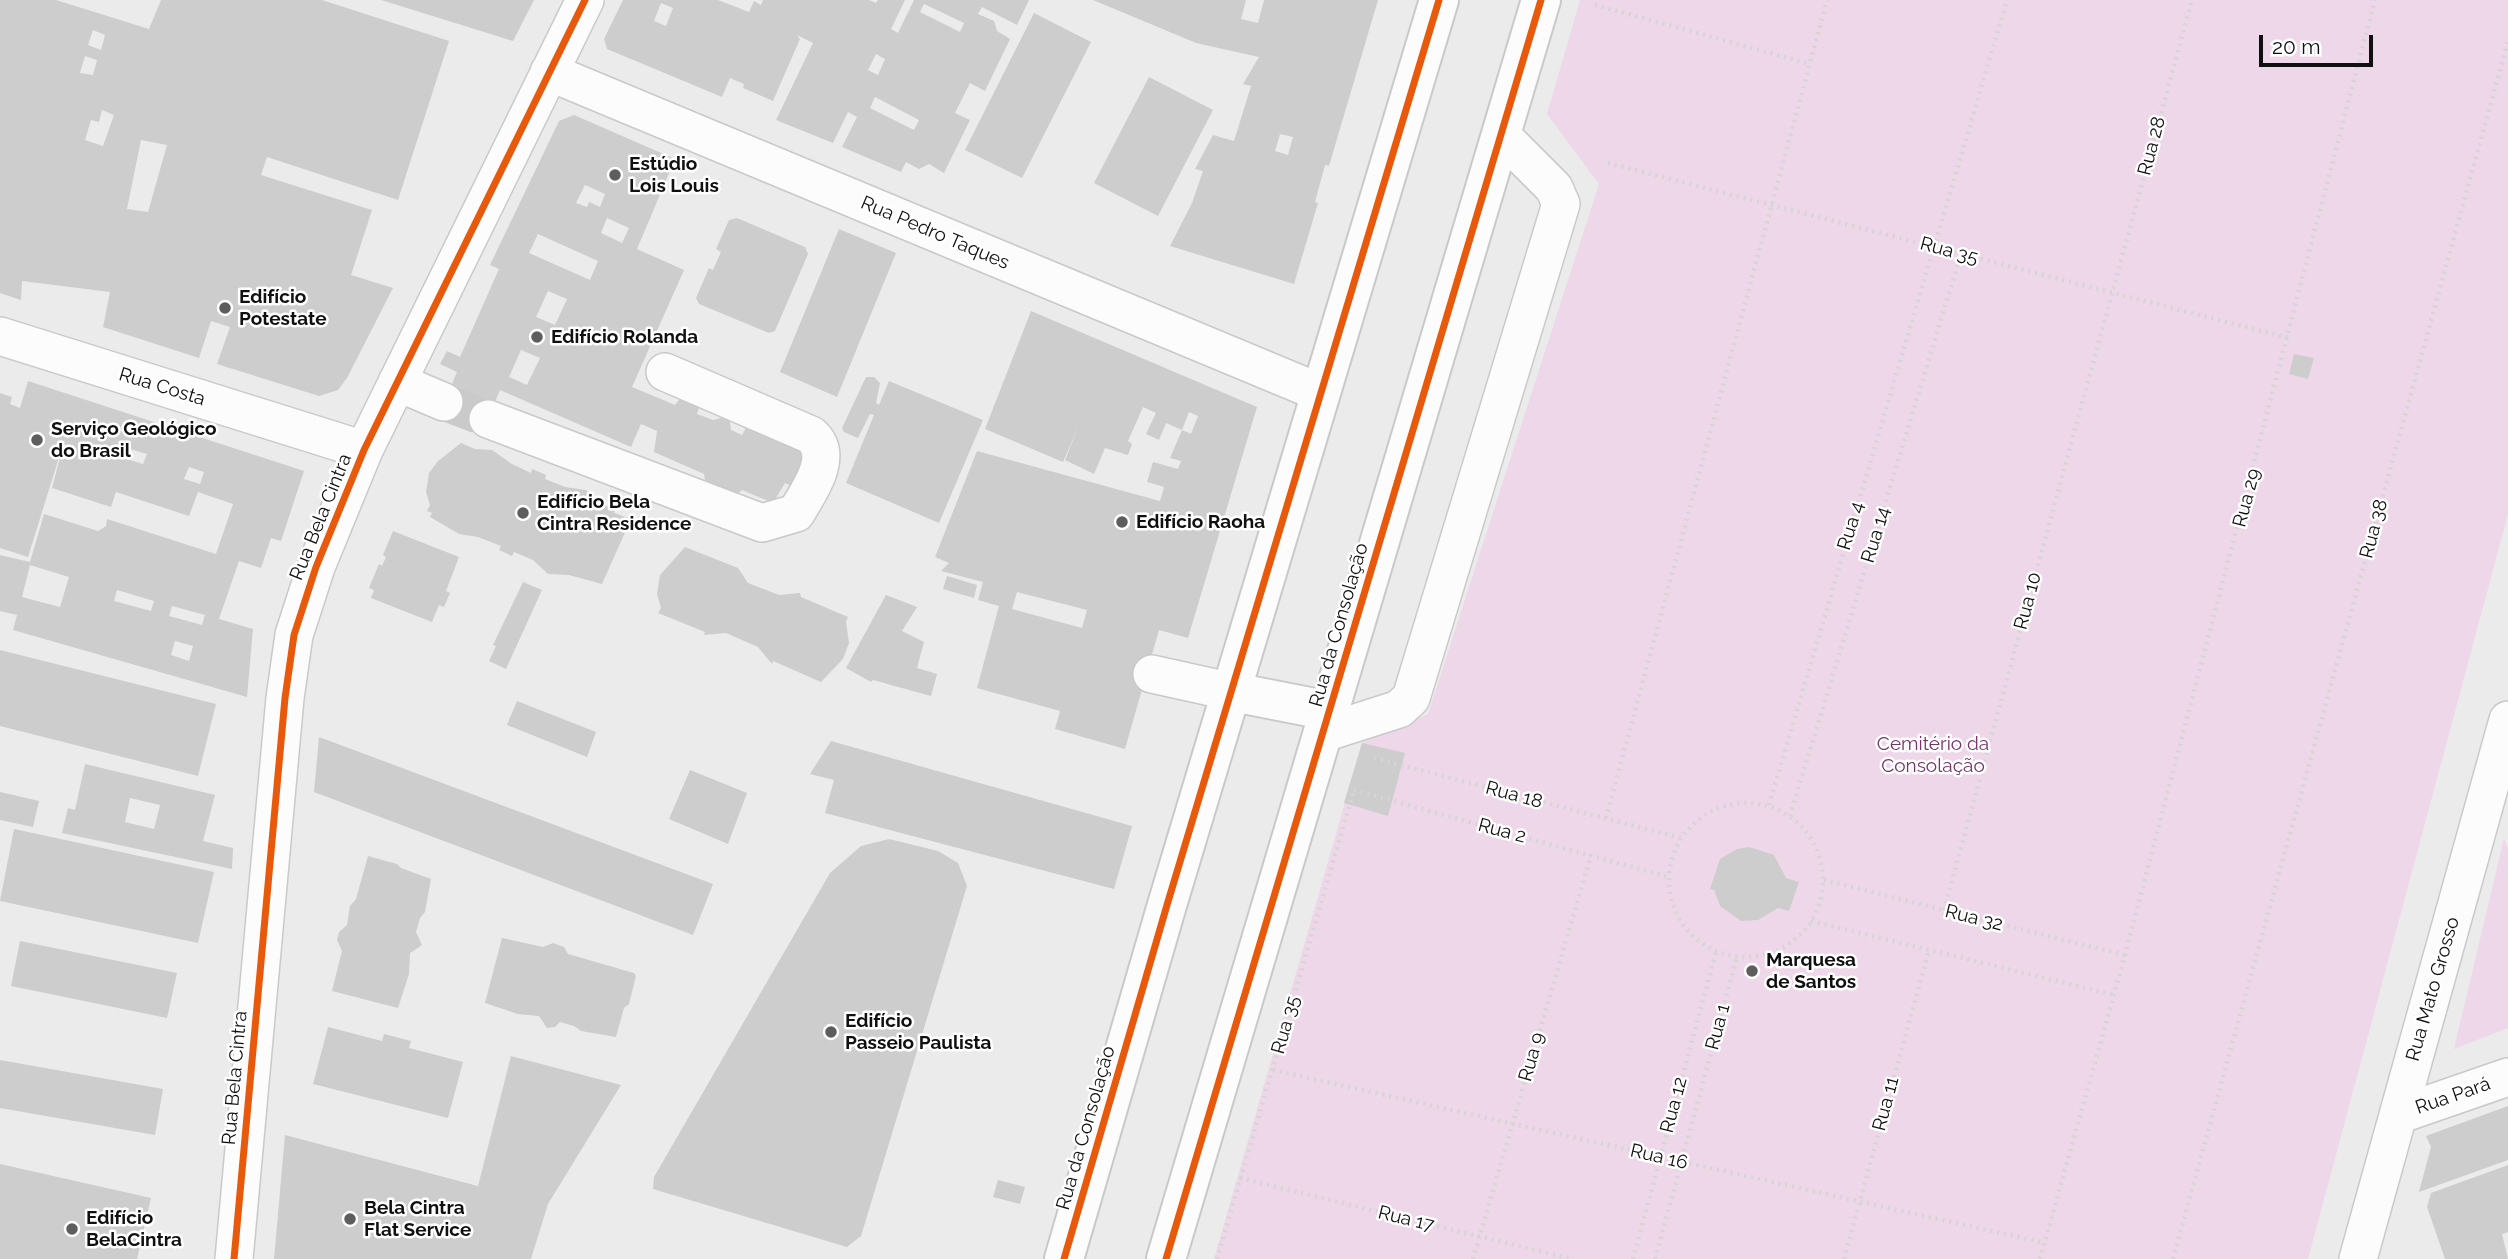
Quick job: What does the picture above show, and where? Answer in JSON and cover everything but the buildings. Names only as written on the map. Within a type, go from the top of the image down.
[{"type":"main road","name":"Rua da Consolação","points":[[1064,1259],[1167,905],[1439,0]]},
{"type":"main road","name":"Rua da Consolação","points":[[1166,1259],[1541,0]]},
{"type":"main road","points":[[1233,692],[1327,722]]},
{"type":"street","name":"Rua Bela Cintra","points":[[234,1259],[285,698],[294,635],[316,567],[364,450],[584,0]]},
{"type":"street","name":"Rua Pedro Taques","points":[[549,72],[1321,393]]},
{"type":"street","points":[[1327,722],[1399,709],[1410,698],[1561,204],[1554,188],[1501,135]]},
{"type":"street","name":"Rua Costa","points":[[0,336],[364,450]]},
{"type":"street","points":[[488,419],[762,523],[796,513],[812,487],[823,453],[820,443],[811,435],[665,372]]},
{"type":"street","points":[[397,382],[444,402]]},
{"type":"street","points":[[1152,674],[1233,692]]},
{"type":"street","name":"Rua Mato Grosso","points":[[2358,1259],[2508,720]]},
{"type":"street","name":"Rua Pará","points":[[2398,1115],[2508,1077]]},
{"type":"path","points":[[1606,818],[1827,0]]},
{"type":"path","points":[[1595,5],[1810,64]]},
{"type":"path","points":[[1744,802],[1769,806],[1790,816],[1808,833],[1820,855],[1824,880],[1821,901],[1811,921],[1798,938],[1779,950],[1758,956],[1737,957],[1716,952],[1686,929],[1676,913],[1668,877],[1672,856],[1681,838],[1698,819],[1719,807],[1744,802]]},
{"type":"path","points":[[1811,921],[2114,995]]},
{"type":"green space","name":"Cemitério da Consolação","points":[[1580,0],[2508,0],[2508,514],[2308,1259],[1214,1259],[1362,743],[1428,714],[1599,184],[1547,114]]},
{"type":"green space","points":[[2504,838],[2508,849],[2508,1028],[2454,1049]]},
{"type":"tunnel","points":[[444,402],[488,419]]},
{"type":"cycle path","points":[[234,1259],[285,698],[294,635],[316,567],[364,450],[585,0]]},
{"type":"cycle path","points":[[1064,1259],[1167,905],[1439,0]]},
{"type":"cycle path","points":[[1166,1259],[1541,0]]},
{"type":"place","name":"Estúdio Lois Louis","points":[[615,175]]},
{"type":"place","name":"Edifício Potestate","points":[[225,308]]},
{"type":"place","name":"Edifício Rolanda","points":[[537,337]]},
{"type":"place","name":"Serviço Geológico do Brasil","points":[[37,440]]},
{"type":"place","name":"Edifício Bela Cintra Residence","points":[[523,513]]},
{"type":"place","name":"Edifício Raoha","points":[[1122,522]]},
{"type":"place","name":"Marquesa de Santos","points":[[1752,971]]},
{"type":"place","name":"Edifício Passeio Paulista","points":[[831,1032]]},
{"type":"place","name":"Bela Cintra Flat Service","points":[[350,1219]]},
{"type":"place","name":"Edifício BelaCintra","points":[[72,1229]]}]
